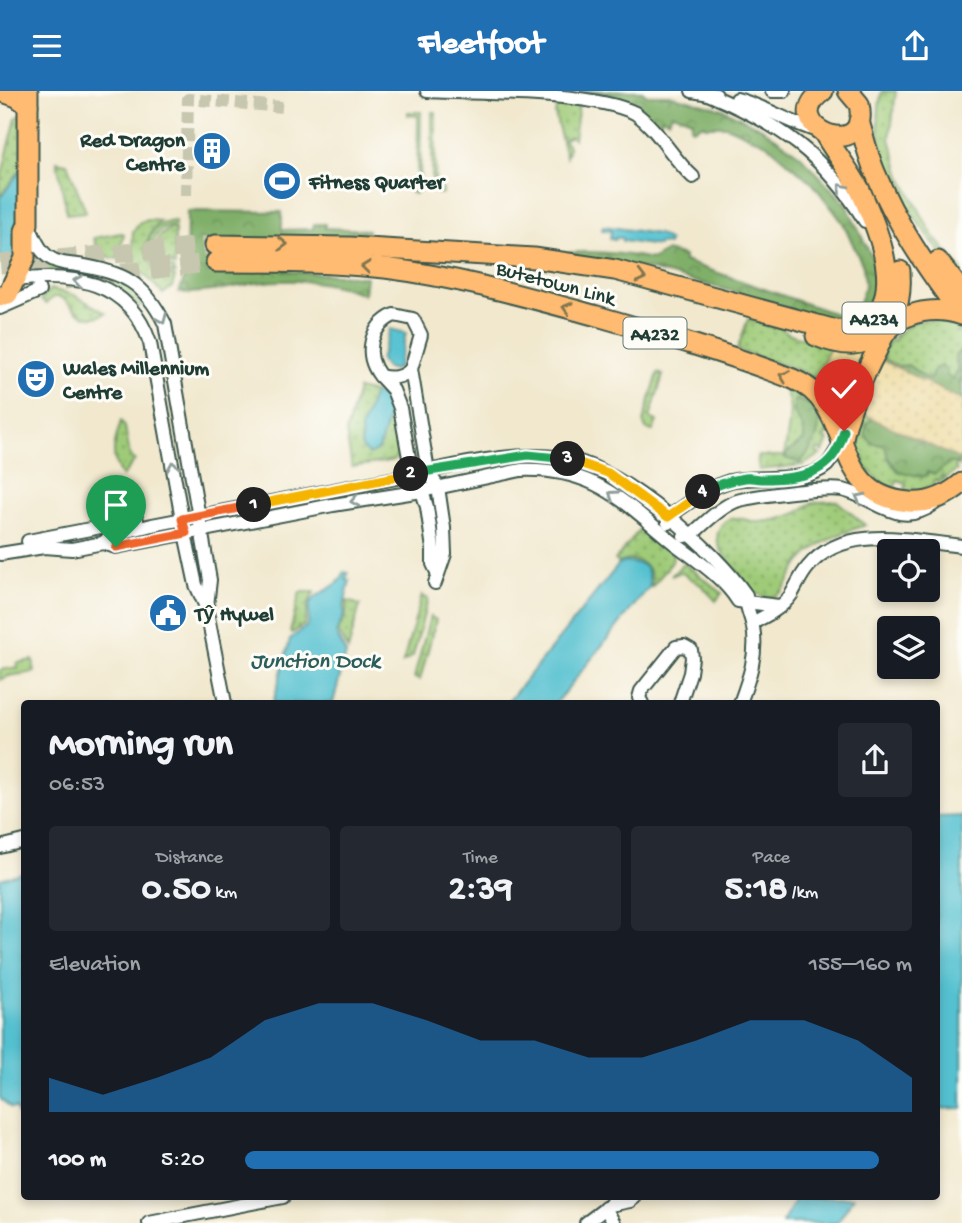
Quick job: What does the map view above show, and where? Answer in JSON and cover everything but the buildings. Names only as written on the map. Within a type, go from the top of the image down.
[{"type":"main road","points":[[0,91],[28,98],[28,224],[25,231],[24,258],[7,281],[8,294],[0,296]]},
{"type":"main road","name":"A4234","points":[[823,91],[813,101],[813,124],[877,212],[898,263],[899,303],[886,331]]},
{"type":"main road","points":[[848,91],[855,97],[876,175],[917,253],[962,315]]},
{"type":"main road","points":[[822,133],[833,138],[849,134],[873,91]]},
{"type":"main road","points":[[876,175],[897,199],[932,254],[962,292]]},
{"type":"main road","name":"A4234","points":[[745,305],[836,330],[865,326],[880,310],[888,284],[880,245],[860,190]]},
{"type":"main road","name":"Butetown Link","points":[[745,305],[615,270],[534,258],[350,247],[215,253],[434,276],[490,287],[727,356],[811,388],[822,398],[830,410],[854,469],[876,492],[894,500],[913,502],[955,490]]},
{"type":"main road","name":"A4232","points":[[745,305],[842,345],[861,344],[886,331]]},
{"type":"main road","points":[[842,442],[853,400],[886,331],[909,316],[925,311],[939,310],[962,315]]},
{"type":"street","points":[[427,91],[552,93],[610,101],[642,118],[693,177]]},
{"type":"street","points":[[692,91],[750,103],[796,125],[822,133]]},
{"type":"street","points":[[772,91],[784,91]]},
{"type":"street","points":[[708,94],[767,122],[810,153],[855,205],[880,245]]},
{"type":"street","points":[[28,224],[39,248],[52,259],[103,269],[138,285],[156,306],[165,324],[210,580],[206,607]]},
{"type":"street","points":[[7,281],[38,277],[100,285],[124,299],[134,310],[150,343],[182,519],[196,585],[206,607],[224,700]]},
{"type":"street","points":[[0,308],[38,291],[38,288]]},
{"type":"street","points":[[394,316],[412,319],[421,335],[411,369],[428,471],[438,487],[445,542],[442,566],[436,577],[430,519],[422,491],[412,474],[396,395],[382,377],[376,371],[369,353],[378,325],[394,316]]},
{"type":"street","points":[[382,377],[400,376],[411,369]]},
{"type":"street","points":[[668,517],[707,490],[727,482],[749,477],[762,479],[817,471],[828,464],[842,442]]},
{"type":"street","points":[[103,543],[112,535],[199,515],[428,471],[528,455],[560,458],[608,473],[691,535],[729,571],[746,595],[745,603],[752,623],[754,642],[752,665],[741,700]]},
{"type":"street","points":[[0,554],[44,547],[72,549],[103,543],[116,547],[333,505],[422,491],[521,470],[555,471],[597,485],[613,495],[727,587],[738,601],[779,606]]},
{"type":"street","points":[[667,537],[691,535],[725,507],[754,497],[842,490],[885,510],[911,513],[927,509],[955,490]]},
{"type":"street","points":[[667,537],[668,517]]},
{"type":"street","points":[[0,547],[137,520]]},
{"type":"street","points":[[752,623],[775,611],[791,594],[814,560],[833,546],[846,541],[870,538],[962,546]]},
{"type":"street","points":[[641,700],[639,695],[644,687],[676,647],[684,646],[691,650],[692,658],[681,700]]},
{"type":"street","points":[[0,847],[21,842]]},
{"type":"street","points":[[149,1223],[268,1200]]},
{"type":"street","points":[[586,1223],[610,1203],[631,1200]]},
{"type":"street","points":[[610,1203],[614,1223]]},
{"type":"green space","points":[[579,91],[642,91],[647,95],[670,95],[723,109],[762,128],[800,155],[846,204],[876,266],[880,284],[867,315],[847,323],[818,319],[743,294],[651,270],[565,254],[598,252],[653,259],[667,251],[684,256],[684,261],[844,317],[856,310],[865,286],[863,266],[843,223],[813,184],[767,144],[726,126],[704,124],[692,129],[692,120],[672,113],[669,120],[662,117],[659,125],[631,101],[600,92],[596,94]]},
{"type":"green space","points":[[882,91],[896,91],[890,139],[901,176],[932,234],[962,270],[962,280],[916,220],[888,168],[879,131]]},
{"type":"green space","points":[[560,103],[579,104],[574,139],[570,136],[564,140],[569,147],[566,157],[555,114]]},
{"type":"green space","points":[[408,112],[421,112],[420,184],[414,194],[409,191],[410,188],[417,187],[418,116],[408,115]]},
{"type":"green space","points":[[432,112],[436,112],[435,189],[443,189],[442,194],[435,193],[432,186]]},
{"type":"green space","points":[[21,115],[21,169],[0,196],[0,182],[16,118]]},
{"type":"green space","points":[[57,161],[67,163],[86,212],[67,214]]},
{"type":"green space","points":[[187,211],[282,212],[282,230],[313,229],[314,224],[325,224],[325,228],[368,230],[368,239],[283,271],[366,277],[364,294],[324,283],[297,281],[256,283],[208,292],[179,292],[186,274]]},
{"type":"green space","points":[[161,221],[153,229],[146,246],[150,262],[164,274],[175,277],[172,287],[163,294],[146,276],[129,265],[133,231],[141,222]]},
{"type":"green space","points":[[175,221],[175,226],[159,232],[154,246],[159,260],[174,269],[175,274],[155,264],[148,246],[155,229]]},
{"type":"green space","points":[[169,229],[175,229],[175,266],[165,262],[158,252],[159,237]]},
{"type":"green space","points":[[124,234],[118,259],[99,255],[94,238]]},
{"type":"green space","points":[[46,262],[95,273],[127,284],[146,303],[139,307],[119,289],[97,279],[46,270]]},
{"type":"green space","points":[[50,289],[74,295],[106,313],[94,317],[85,316],[60,297],[53,298],[46,304],[41,300]]},
{"type":"green space","points":[[748,319],[774,328],[775,325],[790,334],[830,347],[816,379],[737,350]]},
{"type":"green space","points":[[943,320],[942,322],[946,324],[948,321],[960,329],[958,332],[962,334],[962,400],[884,359],[885,356],[882,355],[891,339],[894,341],[897,337],[894,336],[916,321]]},
{"type":"green space","points":[[960,350],[962,408],[896,372],[899,366],[908,365],[927,379],[931,378],[933,371],[941,365],[952,379],[958,371],[955,356]]},
{"type":"green space","points":[[658,373],[663,375],[650,418],[657,421],[653,431],[646,429],[643,422]]},
{"type":"green space","points":[[776,382],[808,397],[823,418],[829,435],[825,434],[824,438],[828,440],[823,452],[818,449],[816,452],[820,455],[803,465],[759,470],[757,456],[784,456],[789,406],[783,389]]},
{"type":"green space","points":[[358,389],[374,393],[361,430],[361,444],[393,409],[401,445],[395,460],[352,467],[346,432]]},
{"type":"green space","points":[[796,399],[810,405],[819,415],[815,442],[800,463],[785,458],[787,453],[804,440],[804,430],[794,413]]},
{"type":"green space","points":[[858,412],[959,459],[962,456],[960,466],[957,464],[957,470],[944,480],[943,476],[940,477],[942,481],[933,481],[934,485],[921,490],[905,491],[906,483],[897,480],[894,489],[889,487],[869,471],[863,463],[864,458],[860,459],[856,443],[860,443],[860,438],[856,438]]},
{"type":"green space","points":[[878,418],[960,457],[957,463],[949,463],[935,474],[927,472],[927,475],[922,477],[898,471],[888,458],[885,446],[872,443],[866,435],[867,424]]},
{"type":"green space","points":[[121,421],[125,427],[130,456],[135,460],[122,477],[114,456]]},
{"type":"green space","points":[[837,501],[865,525],[815,548],[801,561],[785,588],[776,596],[765,597],[751,589],[720,549],[717,535],[729,519],[769,521],[793,515],[813,503]]},
{"type":"green space","points":[[641,528],[673,554],[672,562],[651,588],[650,574],[644,564],[632,560],[618,563],[615,560]]},
{"type":"green space","points":[[684,563],[722,593],[716,601],[702,586],[681,572],[671,576]]},
{"type":"green space","points":[[300,592],[314,592],[308,604],[305,624],[292,633],[290,632]]},
{"type":"green space","points":[[422,595],[428,599],[413,656],[403,662]]},
{"type":"green space","points":[[347,601],[360,605],[348,650],[338,632],[346,614]]},
{"type":"green space","points":[[430,616],[436,620],[420,680],[414,678]]},
{"type":"green space","points":[[33,660],[35,672],[0,680],[0,670],[18,667],[17,663]]},
{"type":"sand","points":[[830,347],[871,347],[844,406],[834,393],[816,379]]},
{"type":"sand","points":[[880,359],[962,400],[962,456],[959,459],[858,412]]},
{"type":"water","points":[[21,170],[20,249],[13,266],[0,256],[0,198]]},
{"type":"water","points":[[603,226],[658,234],[669,241],[668,245],[622,241],[622,238],[610,239],[611,231],[602,230]]},
{"type":"water","points":[[390,329],[406,333],[398,367],[394,370],[386,368],[380,360]]},
{"type":"water","points":[[374,393],[388,397],[391,408],[379,449],[369,455],[362,448],[361,430]]},
{"type":"water","points":[[625,562],[645,566],[650,586],[558,700],[509,700],[619,564]]},
{"type":"water","name":"Junction Dock","points":[[344,572],[348,573],[346,580],[350,580],[344,615],[336,633],[346,654],[334,700],[274,700],[290,639],[308,625],[311,602],[342,577]]},
{"type":"water","points":[[962,816],[962,1108],[940,1109],[940,817]]},
{"type":"water","points":[[21,873],[21,1122],[16,1108],[11,1108],[0,1098],[0,879]]},
{"type":"water","points":[[795,1200],[852,1200],[837,1223],[782,1223]]},
{"type":"tunnel","points":[[186,195],[188,99],[282,107]]},
{"type":"tunnel","points":[[0,264],[215,245]]},
{"type":"tunnel","points":[[64,280],[216,262]]},
{"type":"place","name":"Red Dragon Centre","points":[[212,151]]},
{"type":"place","name":"Fitness Quarter","points":[[282,181]]},
{"type":"place","name":"Wales Millennium Centre","points":[[36,379]]},
{"type":"place","name":"Tŷ Hywel","points":[[168,613]]},
{"type":"route","points":[[116,547],[186,533],[182,519],[412,474],[528,455],[573,460],[599,469],[616,478],[668,517],[707,490],[727,482],[749,477],[762,479],[817,471],[828,464],[842,442],[844,431]]}]
